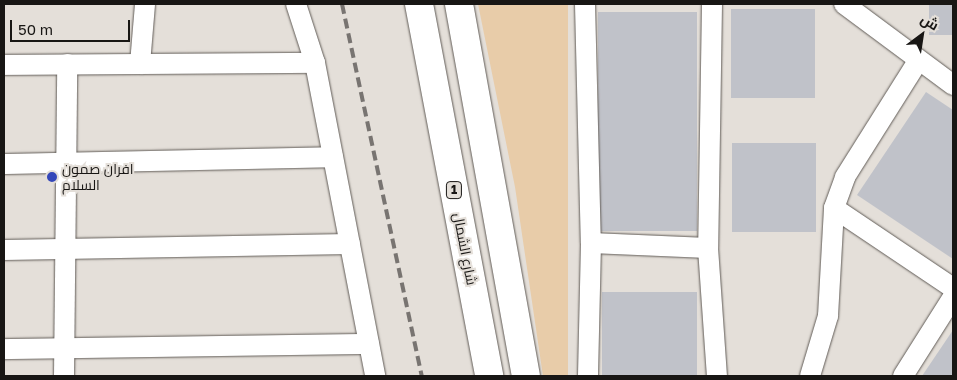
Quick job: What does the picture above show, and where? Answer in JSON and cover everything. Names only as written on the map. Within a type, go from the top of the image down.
[{"type":"highway","name":"شارع الشمال","points":[[419,4],[489,376]]},
{"type":"highway","points":[[459,4],[526,376]]},
{"type":"street","points":[[140,64],[146,4]]},
{"type":"street","points":[[296,4],[315,63],[375,376]]},
{"type":"street","points":[[585,4],[591,243],[588,376]]},
{"type":"street","points":[[712,4],[708,248],[717,376]]},
{"type":"street","points":[[844,4],[918,62],[953,85]]},
{"type":"street","points":[[810,376],[828,316],[834,208],[845,177],[918,62]]},
{"type":"street","points":[[4,65],[315,63]]},
{"type":"street","points":[[64,376],[67,64]]},
{"type":"street","points":[[4,164],[333,157]]},
{"type":"street","points":[[834,208],[953,288]]},
{"type":"street","points":[[591,243],[708,248]]},
{"type":"street","points":[[4,250],[350,244]]},
{"type":"street","points":[[903,376],[953,297]]},
{"type":"street","points":[[4,349],[369,344]]},
{"type":"shaded area","points":[[478,4],[568,4],[568,376],[543,376],[515,187]]},
{"type":"building","points":[[929,4],[953,4],[953,35],[929,35]]},
{"type":"building","points":[[731,9],[815,9],[815,98],[731,98]]},
{"type":"building","points":[[598,12],[697,12],[697,231],[598,231]]},
{"type":"building","points":[[926,92],[953,110],[953,259],[857,195]]},
{"type":"building","points":[[732,143],[816,143],[816,232],[732,232]]},
{"type":"building","points":[[602,292],[697,292],[697,376],[602,376]]},
{"type":"building","points":[[953,330],[953,376],[922,376]]},
{"type":"railway","points":[[342,4],[422,376]]},
{"type":"place","name":"افران صمون السلام","points":[[52,177]]}]
